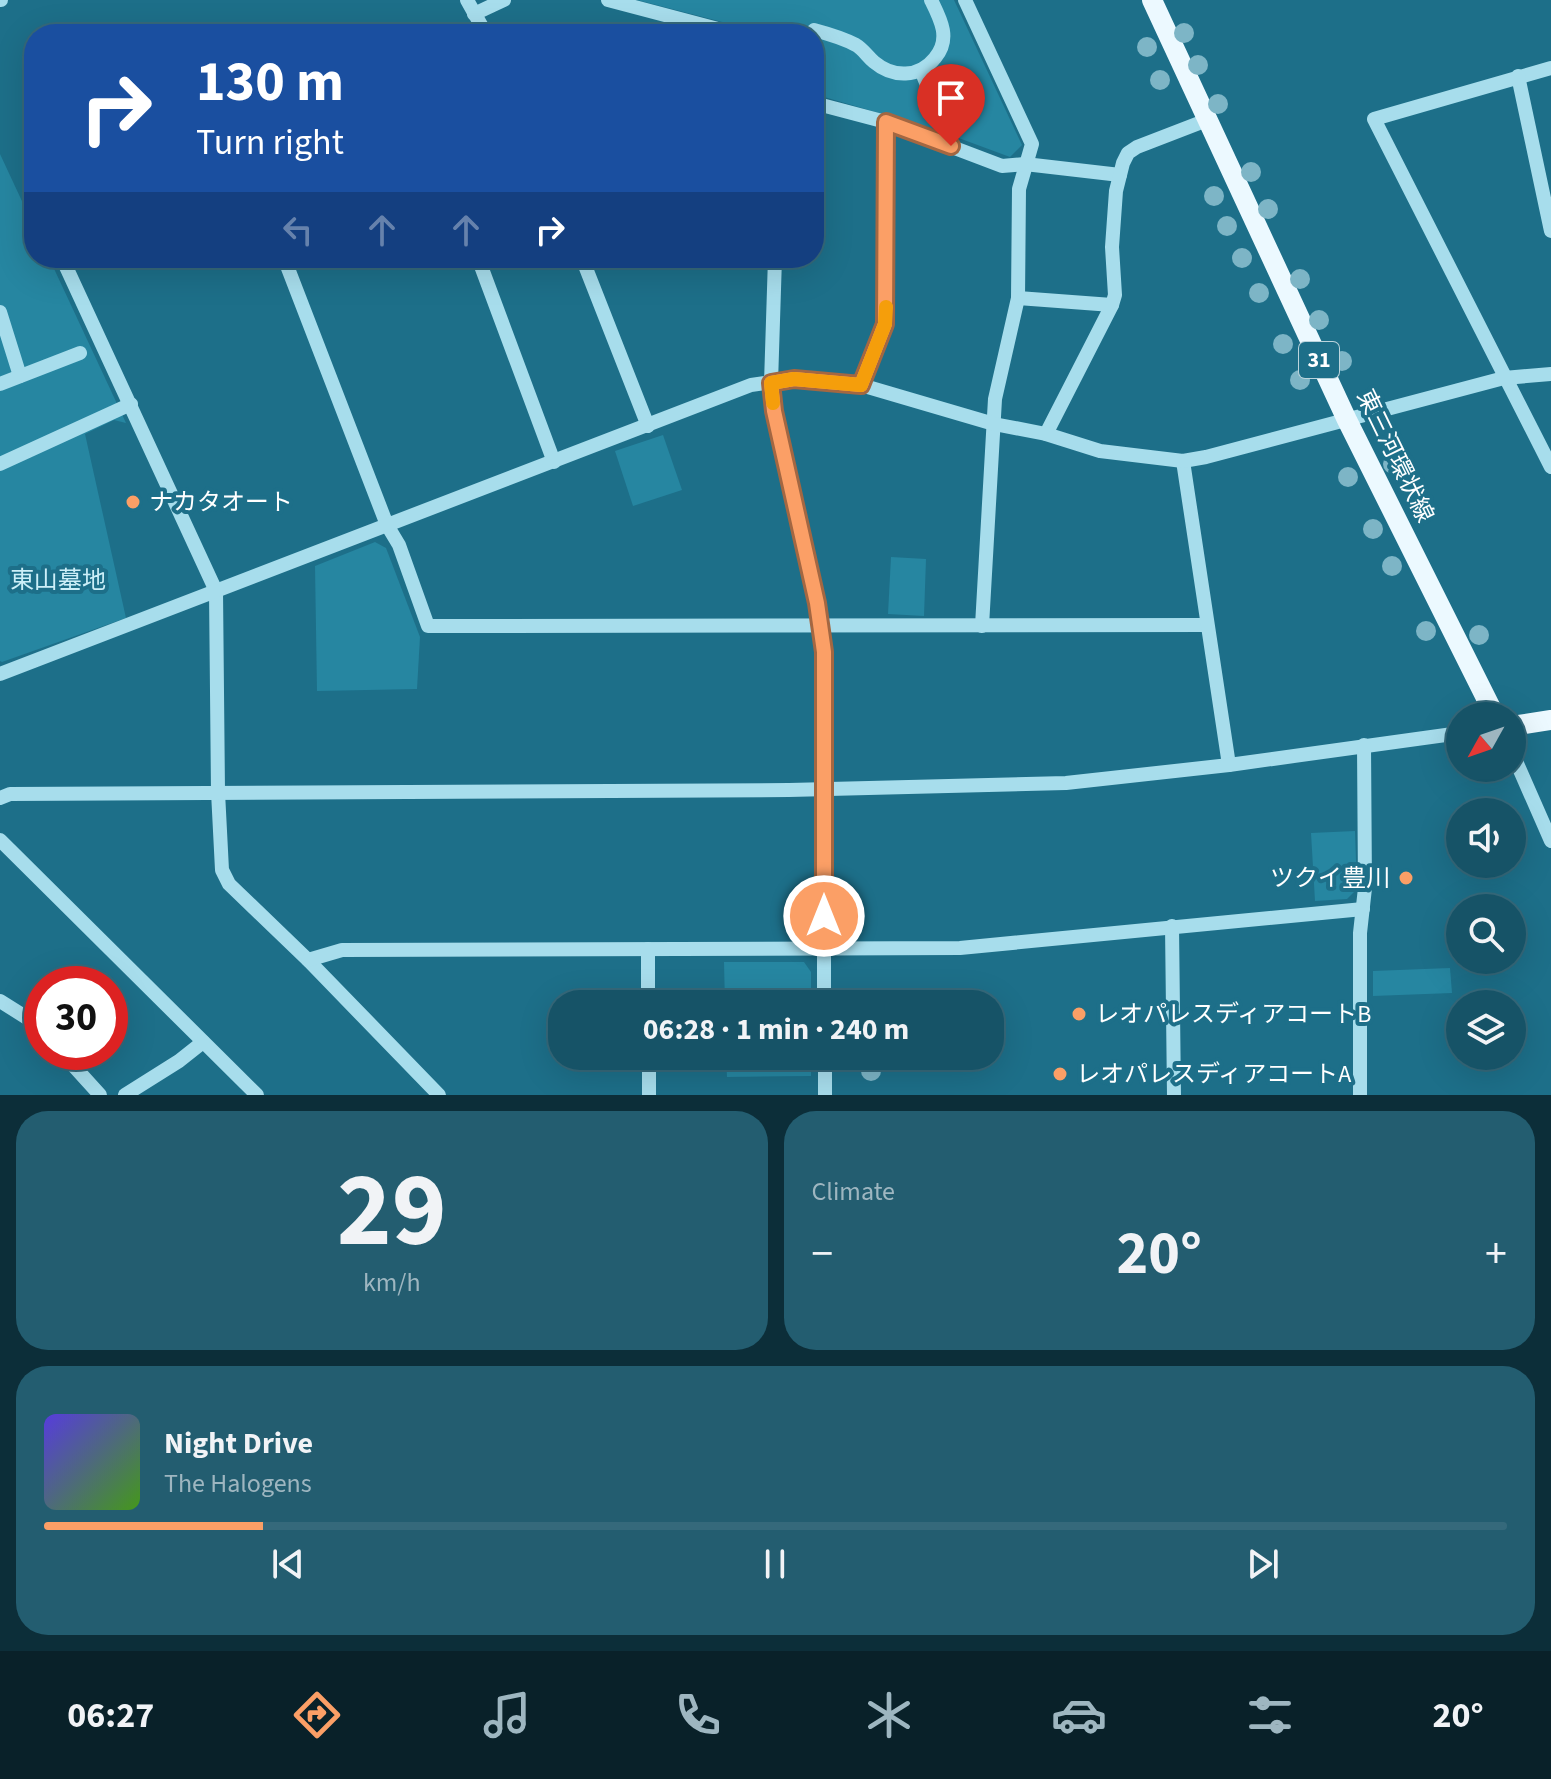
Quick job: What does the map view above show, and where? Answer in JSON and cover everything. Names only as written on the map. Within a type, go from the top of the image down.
[{"type":"main road","name":"東三河環状線","points":[[1152,0],[1347,420],[1488,702]]},
{"type":"main road","points":[[1526,724],[1551,720]]},
{"type":"street","points":[[471,7],[504,0]]},
{"type":"street","points":[[608,0],[699,24]]},
{"type":"street","points":[[824,34],[854,44],[887,71],[904,74],[921,70],[933,61],[943,45],[943,28],[931,0]]},
{"type":"street","points":[[965,0],[1032,144],[1019,189],[1018,298],[995,399],[982,626]]},
{"type":"street","points":[[1551,68],[1374,119],[1551,467]]},
{"type":"street","points":[[921,70],[951,146]]},
{"type":"street","points":[[1518,76],[1551,231]]},
{"type":"street","points":[[824,106],[886,122],[1002,166],[1025,164],[1120,175]]},
{"type":"street","points":[[1046,434],[1115,295],[1112,247],[1116,191],[1128,153],[1207,120]]},
{"type":"street","points":[[861,385],[885,324],[886,122]]},
{"type":"street","points":[[67,268],[216,591],[222,870],[229,884],[439,1095]]},
{"type":"street","points":[[288,268],[387,525],[399,545],[428,626],[1207,625]]},
{"type":"street","points":[[482,268],[554,462]]},
{"type":"street","points":[[586,268],[648,426]]},
{"type":"street","points":[[775,268],[771,383],[824,652],[824,990]]},
{"type":"street","points":[[1018,298],[1112,305]]},
{"type":"street","points":[[0,312],[20,376]]},
{"type":"street","points":[[0,384],[80,353]]},
{"type":"street","points":[[0,674],[751,385],[794,379],[861,385],[1100,451],[1183,461],[1504,378],[1551,374]]},
{"type":"street","points":[[0,464],[131,404]]},
{"type":"street","points":[[1183,461],[1229,765]]},
{"type":"street","points":[[0,798],[10,794],[823,789],[1066,783],[1229,765],[1446,735]]},
{"type":"street","points":[[1360,1095],[1365,888],[1364,745]]},
{"type":"street","points":[[1525,782],[1551,841]]},
{"type":"street","points":[[0,840],[257,1095]]},
{"type":"street","points":[[308,960],[342,950],[960,948],[1363,909]]},
{"type":"street","points":[[1172,926],[1174,1095]]},
{"type":"street","points":[[648,949],[648,990]]},
{"type":"street","points":[[0,1001],[24,1016]]},
{"type":"street","points":[[125,1095],[203,1042]]},
{"type":"street","points":[[77,1070],[100,1095]]},
{"type":"street","points":[[649,1070],[649,1095]]},
{"type":"street","points":[[825,1070],[825,1095]]},
{"type":"green space","points":[[637,0],[954,0],[1022,145],[1010,157],[937,130],[824,97],[824,24],[730,24]]},
{"type":"green space","name":"東山墓地","points":[[0,154],[24,206],[24,268],[54,268],[126,423],[114,420],[85,434],[126,618],[0,661]]},
{"type":"green space","points":[[663,435],[682,490],[633,506],[615,451]]},
{"type":"green space","points":[[375,542],[386,548],[420,637],[417,689],[317,691],[315,566]]},
{"type":"green space","points":[[891,557],[926,559],[924,616],[888,614]]},
{"type":"green space","points":[[1355,831],[1357,889],[1347,899],[1315,901],[1311,833]]},
{"type":"green space","points":[[724,962],[804,962],[811,972],[811,990],[725,990]]},
{"type":"green space","points":[[1446,968],[1446,974],[1450,974],[1452,990],[1446,990],[1446,993],[1373,996],[1373,971]]},
{"type":"green space","points":[[727,1070],[811,1070],[811,1076],[727,1077]]},
{"type":"slow traffic","points":[[773,403],[771,383],[794,379],[861,385],[885,324],[886,307]]},
{"type":"place","name":"ナカタオート","points":[[133,502]]},
{"type":"place","name":"ツクイ豊川","points":[[1406,878]]},
{"type":"place","name":"レオパレスディアコートB","points":[[1079,1014]]},
{"type":"place","name":"レオパレスディアコートA","points":[[1060,1074]]},
{"type":"route","points":[[824,916],[824,652],[817,603],[774,411],[771,383],[794,379],[861,385],[885,324],[886,122],[951,146]]}]
